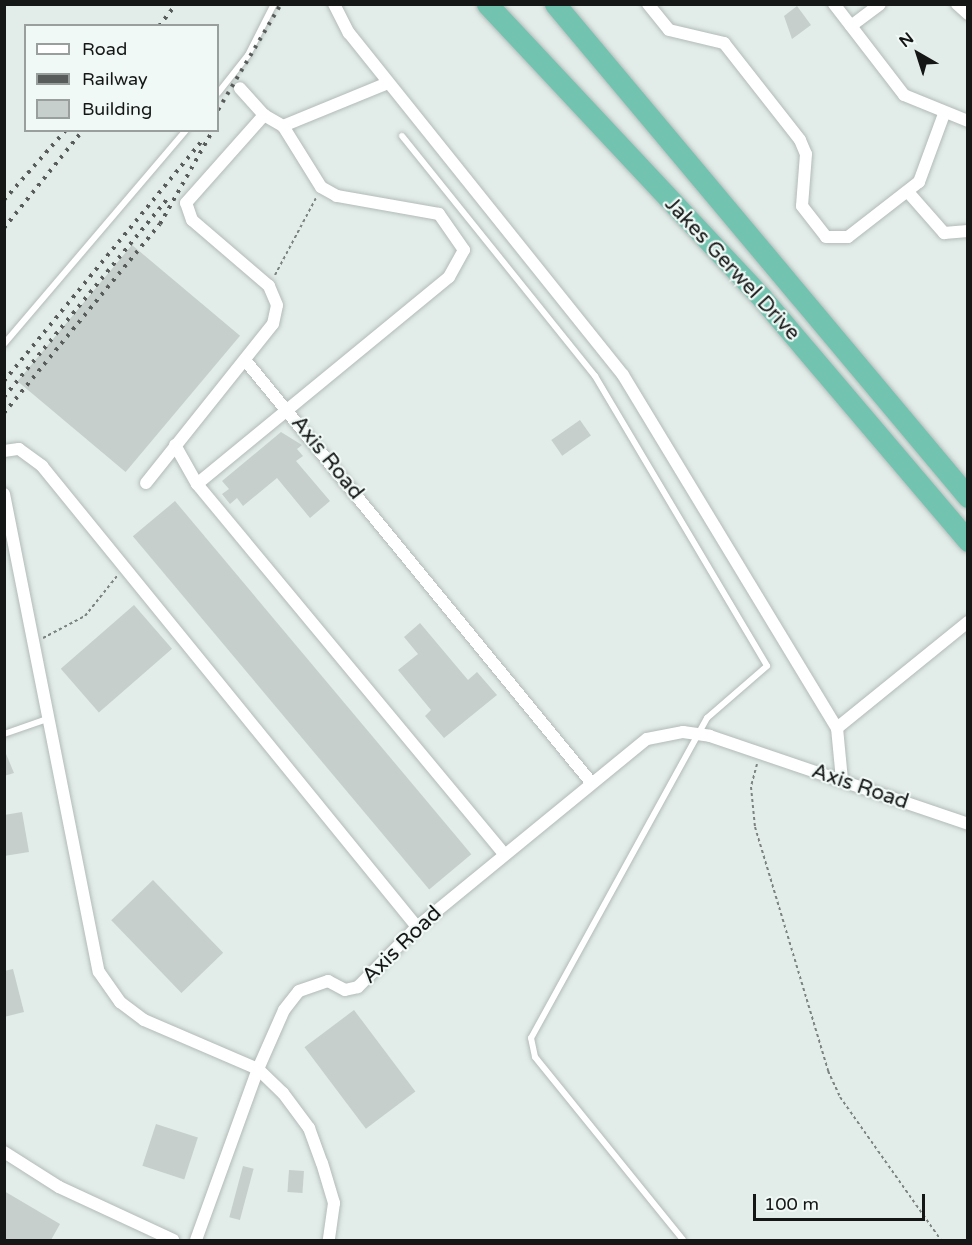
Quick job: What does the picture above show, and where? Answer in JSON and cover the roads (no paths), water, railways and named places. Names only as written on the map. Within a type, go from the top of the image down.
[{"type":"highway","name":"Jakes Gerwel Drive","points":[[487,4],[762,298],[968,541]]},
{"type":"highway","name":"Jakes Gerwel Drive","points":[[555,4],[968,497]]},
{"type":"street","points":[[333,4],[388,82],[609,354],[837,728],[842,780]]},
{"type":"street","points":[[648,4],[669,30],[724,43],[800,140],[806,154],[802,206],[822,234],[848,237],[908,192],[925,172],[944,114]]},
{"type":"street","points":[[834,4],[904,95],[944,114],[968,121]]},
{"type":"street","points":[[851,26],[880,4]]},
{"type":"street","points":[[957,4],[968,14]]},
{"type":"street","points":[[284,126],[388,82]]},
{"type":"street","points":[[197,484],[449,277],[464,250],[439,214],[338,196],[321,187],[284,126],[264,115],[240,88]]},
{"type":"street","points":[[146,483],[273,324],[277,305],[269,286],[192,220],[186,203],[264,115]]},
{"type":"street","points":[[908,192],[944,233],[968,231]]},
{"type":"street","name":"Axis Road","points":[[245,360],[590,781]]},
{"type":"street","points":[[175,445],[197,484],[504,854]]},
{"type":"street","points":[[4,451],[19,449],[42,466],[123,569],[417,927]]},
{"type":"street","points":[[4,494],[99,972],[120,1002],[144,1020],[258,1070],[309,1128],[334,1203],[329,1240]]},
{"type":"street","points":[[837,728],[968,622]]},
{"type":"street","name":"Axis Road","points":[[196,1240],[258,1070],[284,1011],[299,991],[327,981],[345,990],[358,987],[417,927],[590,781],[647,739],[699,733],[968,824]]},
{"type":"street","points":[[4,1152],[59,1186],[173,1240]]},
{"type":"lane","points":[[219,92],[248,55],[274,4]]},
{"type":"lane","points":[[4,344],[184,132]]},
{"type":"lane","points":[[402,136],[595,376],[768,666],[724,698],[699,733],[537,1024],[529,1048],[683,1240]]},
{"type":"lane","points":[[4,734],[47,719]]},
{"type":"railway","points":[[161,24],[176,4]]},
{"type":"railway","points":[[219,108],[281,4]]},
{"type":"railway","points":[[4,200],[64,132]]},
{"type":"railway","points":[[4,228],[81,132]]},
{"type":"railway","points":[[4,413],[160,224],[212,132]]},
{"type":"railway","points":[[4,381],[201,142]]},
{"type":"railway","points":[[4,397],[168,198]]}]
